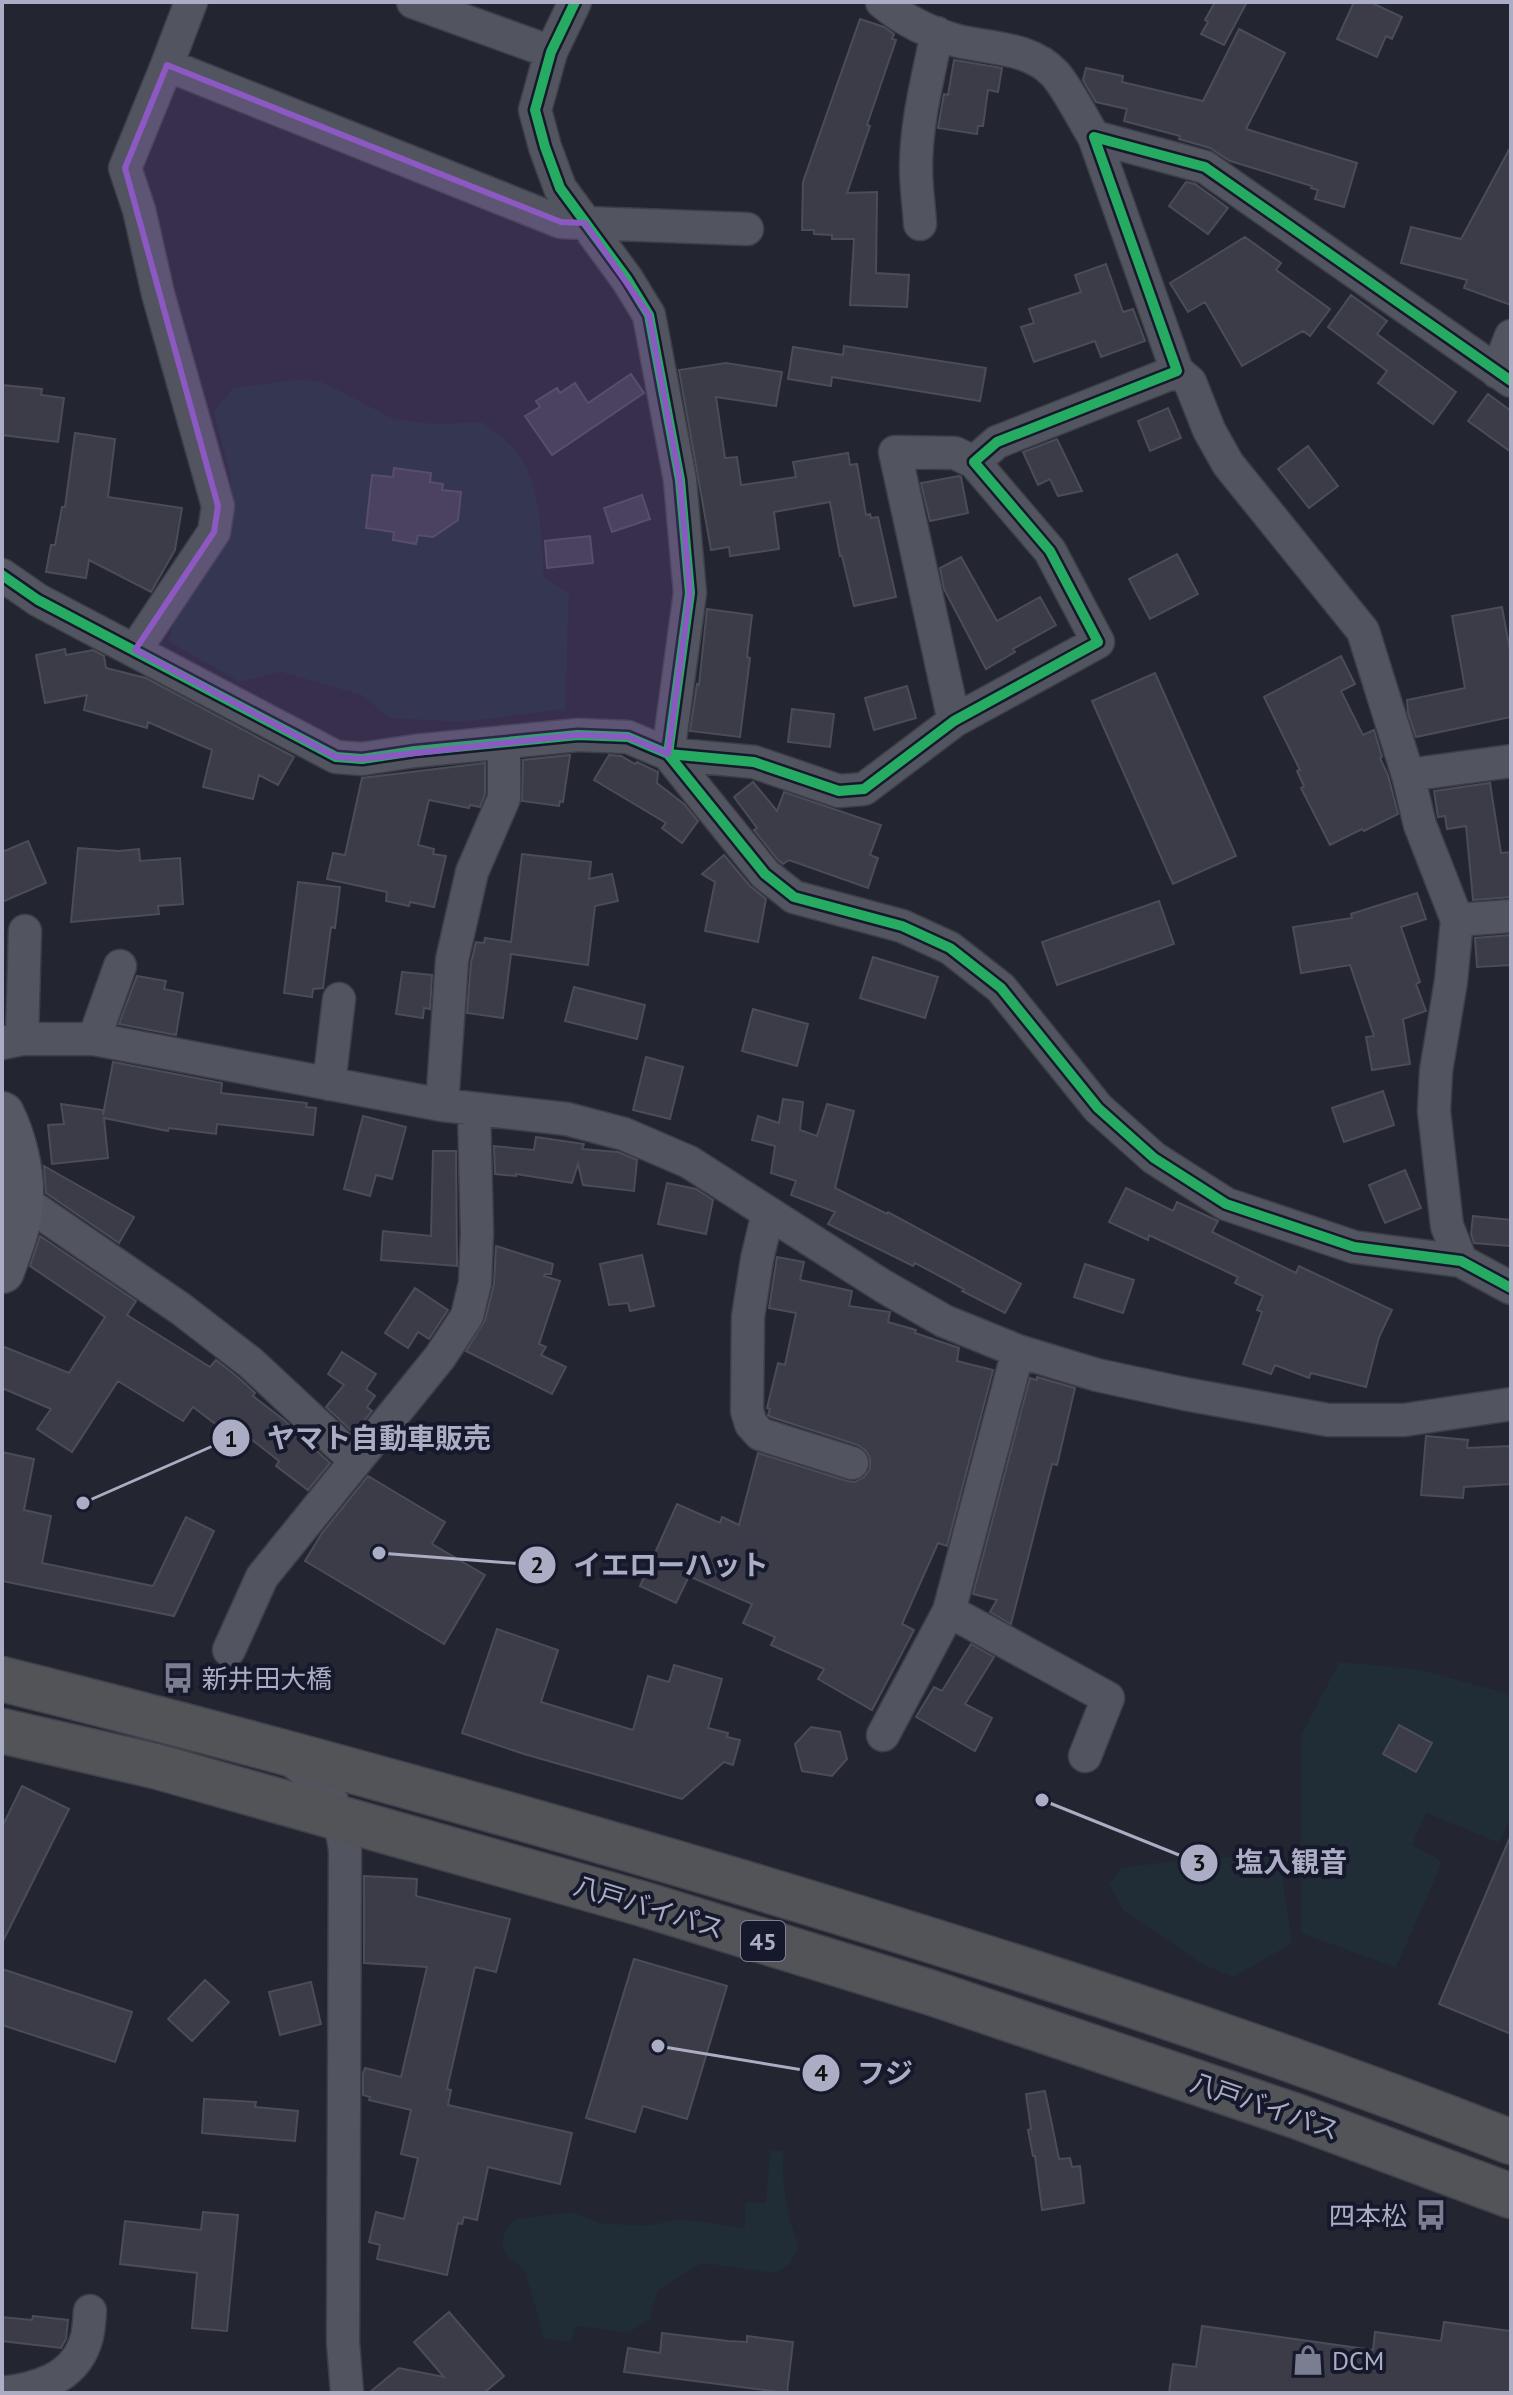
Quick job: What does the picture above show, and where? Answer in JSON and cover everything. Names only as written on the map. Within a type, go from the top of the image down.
[{"type":"highway","name":"八戸バイパス","points":[[2,1679],[165,1720],[586,1836],[938,1942],[1166,2015],[1511,2142]]},
{"type":"highway","name":"八戸バイパス","points":[[2,1731],[155,1766],[341,1818],[643,1904],[929,1992],[1296,2116],[1511,2196]]},
{"type":"street","points":[[135,650],[214,532],[218,506],[125,168],[191,2]]},
{"type":"street","points":[[413,2],[551,52]]},
{"type":"street","points":[[575,2],[551,52],[535,110],[560,188],[627,279],[649,315],[680,480],[690,593],[668,754],[765,874],[794,897],[902,926],[950,948],[1001,988],[1098,1108],[1154,1158],[1226,1204],[1354,1247],[1461,1261],[1511,1288]]},
{"type":"street","points":[[882,2],[921,27],[958,41],[996,46],[1032,57],[1056,74],[1094,137],[1177,371],[1190,382],[1209,430],[1228,464],[1363,631],[1408,775],[1420,825],[1457,920],[1451,981],[1436,1071],[1434,1111],[1447,1226],[1461,1261]]},
{"type":"street","points":[[920,224],[916,169],[918,135],[937,33]]},
{"type":"street","points":[[167,65],[561,222],[747,229]]},
{"type":"street","points":[[1094,137],[1205,167],[1504,377],[1511,336]]},
{"type":"street","points":[[974,462],[997,442],[1177,371]]},
{"type":"street","points":[[2,575],[38,600],[336,757],[362,759],[578,735],[628,737],[668,754],[754,762],[839,791],[864,789],[954,721],[1098,642],[1050,551],[974,462],[955,453],[895,452],[954,721]]},
{"type":"street","points":[[442,1105],[452,960],[472,872],[504,798],[504,742]]},
{"type":"street","points":[[1408,775],[1511,761]]},
{"type":"street","points":[[1457,920],[1511,916]]},
{"type":"street","points":[[25,931],[12,1041],[94,1039],[442,1105],[567,1119],[624,1134],[689,1162],[883,1286],[944,1321],[1018,1351],[1097,1375],[1328,1420],[1404,1420],[1511,1404]]},
{"type":"street","points":[[94,1039],[120,966]]},
{"type":"street","points":[[329,1084],[339,999]]},
{"type":"street","points":[[229,1650],[262,1577],[440,1357],[467,1316],[475,1283],[477,1234],[474,1109]]},
{"type":"street","points":[[2,1114],[19,1171],[22,1200],[2,1271]]},
{"type":"street","points":[[22,1200],[181,1309],[251,1363],[355,1460]]},
{"type":"street","points":[[768,1213],[748,1317],[747,1411],[751,1424],[760,1434],[852,1463]]},
{"type":"street","points":[[883,1735],[949,1611],[1018,1351]]},
{"type":"street","points":[[949,1611],[1108,1698],[1085,1756]]},
{"type":"street","points":[[278,1751],[326,1789],[341,1818],[346,1858],[343,2342],[347,2393]]},
{"type":"street","points":[[2,2393],[25,2390],[66,2374],[76,2363],[86,2342],[90,2311]]},
{"type":"highlighted area","points":[[167,65],[561,222],[585,223],[649,315],[680,480],[690,593],[668,754],[628,737],[578,735],[362,759],[336,757],[135,650],[214,532],[218,506],[125,168]]},
{"type":"shaded area","points":[[295,380],[320,381],[394,419],[434,424],[482,422],[516,451],[531,478],[535,494],[544,578],[569,593],[565,709],[464,722],[389,718],[362,695],[281,672],[240,682],[168,641],[175,619],[231,513],[230,474],[214,412],[233,388]]},
{"type":"shaded area","points":[[1339,1662],[1416,1669],[1511,1694],[1511,1816],[1499,1843],[1426,1813],[1412,1845],[1438,1859],[1441,1865],[1396,1968],[1301,1933],[1301,1736]]},
{"type":"shaded area","points":[[1279,1854],[1292,1943],[1234,1977],[1203,1965],[1123,1910],[1109,1884],[1121,1868],[1172,1861]]},
{"type":"shaded area","points":[[770,2150],[784,2151],[786,2199],[799,2245],[790,2264],[774,2273],[702,2263],[658,2290],[649,2320],[628,2333],[576,2326],[571,2342],[544,2339],[525,2271],[507,2256],[502,2244],[505,2230],[516,2219],[572,2212],[599,2223],[645,2226],[682,2219],[745,2228],[745,2203],[766,2203]]},
{"type":"building","points":[[1215,2],[1247,2],[1224,45],[1201,34]]},
{"type":"building","points":[[1354,2],[1370,2],[1402,17],[1392,39],[1386,36],[1377,57],[1337,39]]},
{"type":"building","points":[[860,19],[884,27],[894,34],[892,39],[896,40],[847,193],[877,192],[876,273],[909,275],[907,307],[850,305],[854,239],[832,239],[832,235],[802,230],[803,182]]},
{"type":"building","points":[[1239,29],[1285,53],[1246,129],[1357,163],[1344,207],[1315,199],[1318,190],[1312,186],[1230,161],[1210,148],[1179,139],[1180,136],[1124,121],[1127,109],[1096,102],[1083,80],[1086,68],[1123,76],[1122,82],[1203,101]]},
{"type":"building","points":[[954,60],[1002,68],[998,92],[988,90],[983,126],[978,126],[977,134],[938,128]]},
{"type":"building","points":[[1511,146],[1511,305],[1464,288],[1467,280],[1401,263],[1411,227],[1461,239]]},
{"type":"building","points":[[1186,182],[1195,184],[1228,208],[1208,234],[1169,206]]},
{"type":"building","points":[[1245,237],[1281,263],[1276,270],[1330,309],[1310,336],[1303,331],[1242,366],[1205,302],[1188,312],[1170,283]]},
{"type":"building","points":[[1106,264],[1123,312],[1133,309],[1145,341],[1101,357],[1095,341],[1034,362],[1021,327],[1034,323],[1029,309],[1081,292],[1075,275]]},
{"type":"building","points":[[1351,295],[1387,321],[1377,334],[1456,392],[1433,424],[1378,383],[1387,371],[1328,327]]},
{"type":"building","points":[[844,346],[986,368],[980,401],[832,377],[831,386],[788,379],[793,347],[843,355]]},
{"type":"building","points":[[726,363],[782,372],[776,406],[716,397],[725,458],[737,457],[741,485],[796,477],[793,462],[848,453],[850,465],[857,464],[866,515],[878,517],[896,597],[854,606],[830,502],[774,512],[779,549],[730,556],[729,547],[711,550],[679,370]]},
{"type":"building","points":[[631,374],[644,393],[552,455],[525,416],[540,407],[536,401],[557,388],[560,393],[575,383],[588,403]]},
{"type":"building","points":[[2,385],[42,389],[41,395],[64,398],[58,442],[2,435]]},
{"type":"building","points":[[1488,394],[1511,411],[1511,452],[1468,421]]},
{"type":"building","points":[[1168,408],[1181,438],[1150,451],[1138,421]]},
{"type":"building","points":[[75,433],[115,439],[108,497],[182,508],[175,550],[151,592],[89,560],[86,578],[46,572],[62,507],[65,507]]},
{"type":"building","points":[[1057,439],[1082,491],[1058,496],[1050,479],[1038,485],[1023,452]]},
{"type":"building","points":[[1308,446],[1338,486],[1309,508],[1278,469]]},
{"type":"building","points":[[394,468],[431,473],[430,482],[443,484],[442,490],[461,492],[458,520],[433,537],[418,535],[416,544],[393,540],[394,532],[366,528],[372,475],[393,477]]},
{"type":"building","points":[[959,476],[968,513],[930,521],[921,483]]},
{"type":"building","points":[[642,495],[650,519],[612,532],[604,508]]},
{"type":"building","points":[[590,536],[593,563],[547,568],[545,541]]},
{"type":"building","points":[[1177,554],[1198,594],[1150,619],[1129,579]]},
{"type":"building","points":[[961,557],[997,621],[1040,597],[1056,625],[1013,649],[1015,652],[986,669],[944,589],[940,568]]},
{"type":"building","points":[[1502,607],[1511,656],[1511,717],[1416,737],[1407,700],[1465,688],[1452,616]]},
{"type":"building","points":[[707,609],[752,615],[740,737],[690,731],[699,685]]},
{"type":"building","points":[[65,649],[66,655],[93,650],[104,656],[106,668],[146,678],[294,757],[278,785],[259,775],[253,799],[203,787],[212,750],[148,722],[147,728],[84,710],[87,695],[45,703],[36,655]]},
{"type":"building","points":[[1341,656],[1355,684],[1341,691],[1363,735],[1374,730],[1398,814],[1330,845],[1301,788],[1304,786],[1297,771],[1300,770],[1264,697]]},
{"type":"building","points":[[1155,673],[1236,856],[1173,884],[1092,701]]},
{"type":"building","points":[[907,686],[916,718],[874,730],[865,698]]},
{"type":"building","points":[[792,709],[834,714],[830,747],[788,742]]},
{"type":"building","points":[[570,755],[563,802],[560,801],[559,806],[522,801],[523,760]]},
{"type":"building","points":[[609,755],[621,756],[658,772],[657,783],[684,804],[698,821],[682,843],[662,828],[666,823],[594,780]]},
{"type":"building","points":[[485,763],[485,794],[480,807],[470,805],[469,808],[429,800],[418,845],[434,849],[433,854],[446,856],[434,907],[386,901],[387,892],[327,879],[333,853],[345,855],[362,778]]},
{"type":"building","points":[[753,782],[777,811],[784,792],[881,825],[870,855],[878,858],[868,888],[789,860],[783,864],[778,860],[754,830],[757,828],[734,797]]},
{"type":"building","points":[[1490,783],[1501,853],[1511,852],[1511,897],[1473,900],[1466,826],[1447,829],[1445,816],[1438,817],[1434,791]]},
{"type":"building","points":[[28,841],[46,883],[2,902],[2,852]]},
{"type":"building","points":[[78,848],[139,849],[140,861],[180,858],[183,904],[158,906],[159,914],[71,922]]},
{"type":"building","points":[[522,854],[591,862],[589,879],[612,874],[618,901],[595,906],[588,965],[511,954],[503,1018],[467,1013],[476,942],[484,943],[485,938],[511,942]]},
{"type":"building","points":[[724,855],[750,886],[766,899],[758,942],[705,931],[715,882],[702,874]]},
{"type":"building","points":[[298,882],[340,887],[323,988],[313,989],[312,997],[284,993]]},
{"type":"building","points":[[1417,893],[1426,919],[1401,927],[1420,982],[1416,984],[1426,1011],[1403,1019],[1410,1064],[1372,1070],[1366,1037],[1374,1036],[1350,965],[1301,973],[1293,927],[1352,918],[1351,914]]},
{"type":"building","points":[[1159,901],[1174,944],[1057,985],[1042,942]]},
{"type":"building","points":[[1511,935],[1511,965],[1477,967],[1475,938]]},
{"type":"building","points":[[873,957],[938,977],[925,1018],[860,998]]},
{"type":"building","points":[[402,972],[432,975],[430,1009],[424,1008],[423,1018],[396,1014]]},
{"type":"building","points":[[137,976],[166,981],[164,989],[183,993],[176,1035],[119,1024]]},
{"type":"building","points":[[574,987],[645,1005],[637,1039],[565,1021]]},
{"type":"building","points":[[753,1009],[808,1024],[797,1066],[742,1051]]},
{"type":"building","points":[[646,1057],[683,1067],[670,1119],[633,1110]]},
{"type":"building","points":[[113,1062],[222,1083],[221,1093],[307,1103],[306,1107],[316,1108],[313,1135],[217,1124],[216,1134],[169,1128],[168,1131],[104,1118],[108,1158],[52,1164],[48,1125],[64,1124],[61,1104],[103,1110],[103,1115]]},
{"type":"building","points":[[1383,1091],[1394,1125],[1344,1142],[1332,1108]]},
{"type":"building","points":[[783,1099],[803,1102],[800,1130],[817,1136],[827,1104],[854,1111],[835,1188],[888,1212],[1021,1284],[1005,1313],[915,1263],[913,1266],[828,1224],[835,1212],[791,1195],[796,1181],[771,1173],[775,1146],[752,1140],[758,1116],[779,1123]]},
{"type":"building","points":[[363,1116],[406,1127],[392,1179],[376,1175],[370,1196],[344,1189]]},
{"type":"building","points":[[536,1137],[584,1144],[582,1149],[618,1152],[637,1160],[634,1191],[583,1185],[578,1164],[572,1183],[516,1174],[495,1174],[494,1146],[534,1150]]},
{"type":"building","points":[[433,1151],[456,1151],[457,1266],[381,1260],[383,1231],[431,1236]]},
{"type":"building","points":[[44,1166],[134,1217],[119,1243],[46,1193]]},
{"type":"building","points":[[1405,1170],[1421,1208],[1385,1223],[1369,1185]]},
{"type":"building","points":[[667,1183],[696,1189],[713,1200],[706,1234],[658,1224]]},
{"type":"building","points":[[1126,1188],[1173,1211],[1177,1202],[1218,1221],[1212,1232],[1296,1273],[1299,1266],[1392,1310],[1379,1337],[1366,1387],[1311,1373],[1309,1378],[1275,1365],[1271,1374],[1243,1364],[1262,1312],[1257,1310],[1263,1296],[1235,1283],[1238,1277],[1149,1235],[1148,1240],[1109,1222]]},
{"type":"building","points":[[1473,1216],[1511,1220],[1510,1246],[1474,1243],[1471,1234]]},
{"type":"building","points":[[40,1236],[136,1301],[127,1315],[210,1367],[216,1360],[239,1378],[255,1393],[253,1396],[330,1463],[308,1490],[276,1466],[279,1461],[232,1424],[226,1432],[193,1407],[183,1421],[118,1381],[72,1452],[37,1429],[51,1409],[2,1388],[2,1346],[69,1373],[105,1317],[30,1266]]},
{"type":"building","points":[[496,1246],[553,1264],[551,1274],[544,1276],[560,1281],[539,1344],[546,1347],[541,1355],[566,1367],[552,1394],[466,1351],[485,1320],[494,1284]]},
{"type":"building","points":[[642,1255],[654,1306],[630,1311],[628,1303],[609,1305],[600,1264]]},
{"type":"building","points":[[777,1257],[804,1262],[800,1280],[852,1291],[849,1306],[890,1312],[888,1322],[959,1348],[957,1361],[993,1370],[947,1546],[938,1543],[902,1624],[914,1630],[872,1710],[818,1679],[824,1669],[771,1645],[775,1637],[743,1623],[752,1604],[689,1576],[676,1603],[640,1586],[677,1504],[720,1523],[722,1517],[739,1525],[758,1453],[847,1481],[855,1482],[870,1469],[870,1458],[858,1445],[768,1415],[778,1363],[785,1365],[796,1313],[769,1308]]},
{"type":"building","points":[[1085,1264],[1134,1280],[1123,1313],[1074,1297]]},
{"type":"building","points":[[415,1288],[448,1310],[429,1339],[418,1332],[408,1348],[385,1333]]},
{"type":"building","points":[[342,1352],[376,1374],[366,1389],[375,1396],[367,1407],[372,1411],[354,1433],[326,1407],[344,1385],[328,1374]]},
{"type":"building","points":[[1037,1377],[1075,1388],[1057,1465],[1052,1464],[1011,1624],[990,1612],[997,1600],[973,1594],[1030,1378],[1037,1380]]},
{"type":"building","points":[[1426,1436],[1468,1440],[1467,1448],[1511,1446],[1511,1484],[1464,1487],[1463,1498],[1421,1495]]},
{"type":"building","points":[[2,1452],[34,1459],[24,1510],[51,1516],[42,1563],[153,1586],[186,1517],[214,1531],[174,1616],[2,1581]]},
{"type":"building","points":[[368,1476],[445,1522],[432,1544],[485,1575],[444,1644],[305,1561],[322,1533]]},
{"type":"building","points":[[497,1629],[558,1650],[541,1702],[633,1730],[648,1676],[669,1682],[674,1665],[722,1679],[708,1728],[740,1740],[733,1765],[724,1762],[682,1799],[462,1733]]},
{"type":"building","points":[[971,1644],[994,1657],[965,1704],[992,1718],[975,1751],[916,1717],[934,1687],[942,1691]]},
{"type":"building","points":[[1399,1725],[1432,1743],[1416,1772],[1383,1754]]},
{"type":"building","points":[[811,1727],[840,1732],[847,1759],[832,1776],[802,1771],[795,1744]]},
{"type":"building","points":[[22,1786],[69,1809],[2,1943],[2,1827]]},
{"type":"building","points":[[1511,1835],[1511,2034],[1439,2004]]},
{"type":"building","points":[[364,1876],[417,1879],[416,1896],[510,1919],[496,1972],[475,1967],[447,2089],[451,2090],[448,2105],[572,2133],[560,2184],[488,2167],[477,2220],[464,2217],[462,2224],[458,2223],[447,2275],[377,2259],[380,2245],[369,2242],[376,2212],[404,2219],[418,2158],[401,2154],[411,2110],[369,2100],[370,2097],[363,2095],[363,2074],[365,2068],[401,2077],[427,1967],[364,1963]]},
{"type":"building","points":[[634,1959],[727,1986],[687,2119],[643,2106],[635,2132],[586,2118]]},
{"type":"building","points":[[2,1969],[132,2012],[115,2062],[2,2025]]},
{"type":"building","points":[[205,1980],[229,2002],[192,2041],[168,2019]]},
{"type":"building","points":[[311,1982],[321,2024],[280,2035],[269,1992]]},
{"type":"building","points":[[1045,2091],[1059,2159],[1070,2158],[1072,2167],[1080,2166],[1084,2203],[1042,2210],[1035,2156],[1028,2130],[1031,2129],[1026,2094]]},
{"type":"building","points":[[204,2099],[256,2102],[255,2107],[298,2111],[295,2141],[202,2133]]},
{"type":"building","points":[[203,2212],[238,2215],[227,2331],[192,2328],[197,2273],[120,2264],[125,2221],[201,2230]]},
{"type":"building","points":[[449,2312],[504,2376],[484,2393],[369,2393],[399,2368],[444,2377],[414,2342]]},
{"type":"building","points":[[33,2316],[68,2320],[66,2339],[61,2348],[2,2341],[2,2317],[32,2320]]},
{"type":"building","name":"DCM","points":[[1444,2322],[1511,2331],[1511,2393],[1169,2393],[1173,2364],[1196,2367],[1202,2326],[1373,2350],[1375,2332],[1441,2341]]},
{"type":"building","points":[[662,2333],[728,2341],[747,2342],[747,2336],[793,2342],[787,2393],[624,2372],[628,2348],[660,2353]]},
{"type":"cycle path","points":[[575,2],[551,52],[535,110],[560,188],[627,279],[649,315],[680,480],[690,593],[668,754],[765,874],[794,897],[902,926],[950,948],[1001,988],[1098,1108],[1154,1158],[1226,1204],[1354,1247],[1461,1261],[1511,1288]]},
{"type":"cycle path","points":[[2,575],[38,600],[336,757],[362,759],[578,735],[628,737],[668,754],[754,762],[839,791],[864,789],[954,721],[1098,642],[1050,551],[974,462],[997,442],[1177,371],[1094,137],[1205,167],[1511,381]]},
{"type":"place","name":"ヤマト自動車販売","points":[[83,1503]]},
{"type":"place","name":"イエローハット","points":[[379,1553]]},
{"type":"place","name":"新井田大橋","points":[[178,1678]]},
{"type":"place","name":"塩入観音","points":[[1042,1800]]},
{"type":"place","name":"フジ","points":[[658,2046]]},
{"type":"place","name":"四本松","points":[[1431,2215]]},
{"type":"place","name":"DCM","points":[[1308,2360]]}]
